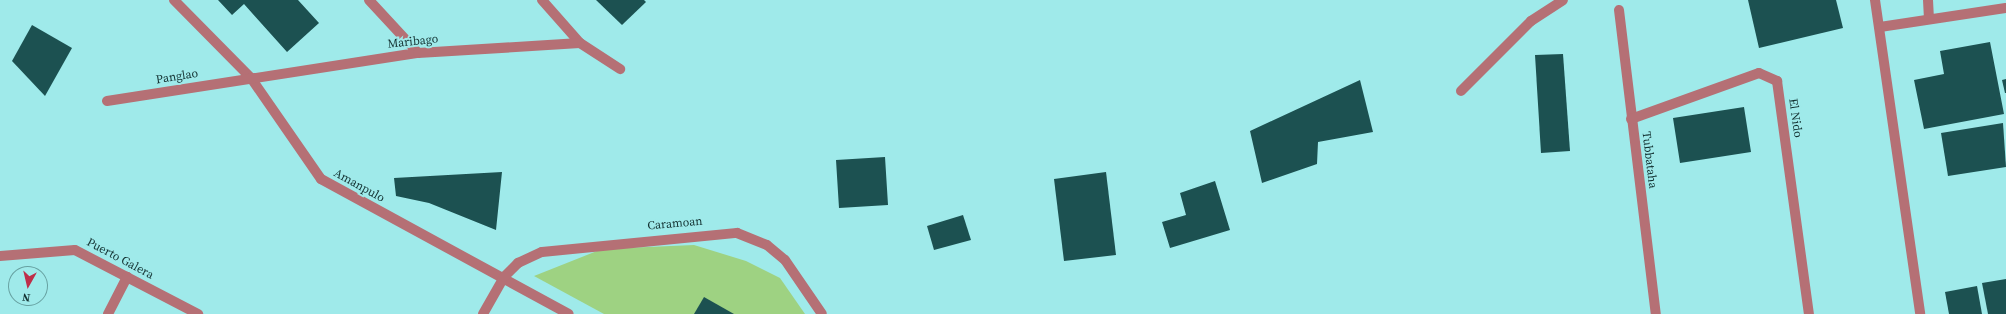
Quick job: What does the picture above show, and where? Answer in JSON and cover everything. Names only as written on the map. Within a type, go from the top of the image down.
[{"type":"street","name":"Amanpulo","points":[[174,0],[250,78],[321,179],[504,277],[569,314]]},
{"type":"street","points":[[370,0],[418,53]]},
{"type":"street","points":[[542,0],[580,43],[620,69]]},
{"type":"street","points":[[1461,91],[1531,21],[1563,0]]},
{"type":"street","points":[[1875,0],[1920,314]]},
{"type":"street","points":[[1928,0],[1929,20]]},
{"type":"street","points":[[1880,27],[2006,8]]},
{"type":"street","name":"Tubbataha","points":[[1619,10],[1631,119],[1656,314]]},
{"type":"street","name":"Maribago","points":[[250,78],[418,53],[580,43]]},
{"type":"street","name":"El Nido","points":[[1631,119],[1759,73],[1777,81],[1809,314]]},
{"type":"street","name":"Panglao","points":[[107,101],[250,78]]},
{"type":"street","name":"Caramoan","points":[[482,314],[504,277],[518,263],[554,248],[737,233],[767,245],[785,260],[822,314]]},
{"type":"street","name":"Puerto Galera","points":[[0,256],[75,250],[198,314]]},
{"type":"street","points":[[108,314],[127,277]]},
{"type":"green space","points":[[694,245],[746,261],[780,278],[805,314],[604,314],[534,276],[602,249]]},
{"type":"building","points":[[218,0],[298,0],[319,23],[287,52],[244,4],[232,15]]},
{"type":"building","points":[[596,0],[644,0],[646,2],[622,25]]},
{"type":"building","points":[[1748,0],[1836,0],[1843,28],[1759,48]]},
{"type":"building","points":[[32,25],[72,48],[45,96],[12,61]]},
{"type":"building","points":[[1990,42],[2004,114],[1924,129],[1914,80],[1944,74],[1940,51]]},
{"type":"building","points":[[1563,54],[1570,151],[1541,153],[1535,55]]},
{"type":"building","points":[[2006,79],[2006,93],[2005,93],[2002,80]]},
{"type":"building","points":[[1360,80],[1373,132],[1318,142],[1317,164],[1262,183],[1250,131]]},
{"type":"building","points":[[1744,107],[1751,152],[1680,163],[1673,118]]},
{"type":"building","points":[[2003,123],[2006,167],[1948,176],[1941,133]]},
{"type":"building","points":[[885,157],[888,205],[839,208],[836,160]]},
{"type":"building","points":[[502,172],[496,230],[429,203],[396,196],[394,178]]},
{"type":"building","points":[[1106,172],[1116,255],[1064,261],[1054,179]]},
{"type":"building","points":[[1215,181],[1230,230],[1170,248],[1162,222],[1186,215],[1180,193]]},
{"type":"building","points":[[963,215],[971,240],[934,250],[927,226]]},
{"type":"building","points":[[2006,279],[2006,314],[1988,314],[1982,283]]},
{"type":"building","points":[[1977,286],[1982,314],[1949,314],[1945,292]]},
{"type":"building","points":[[704,297],[734,314],[694,314]]}]
